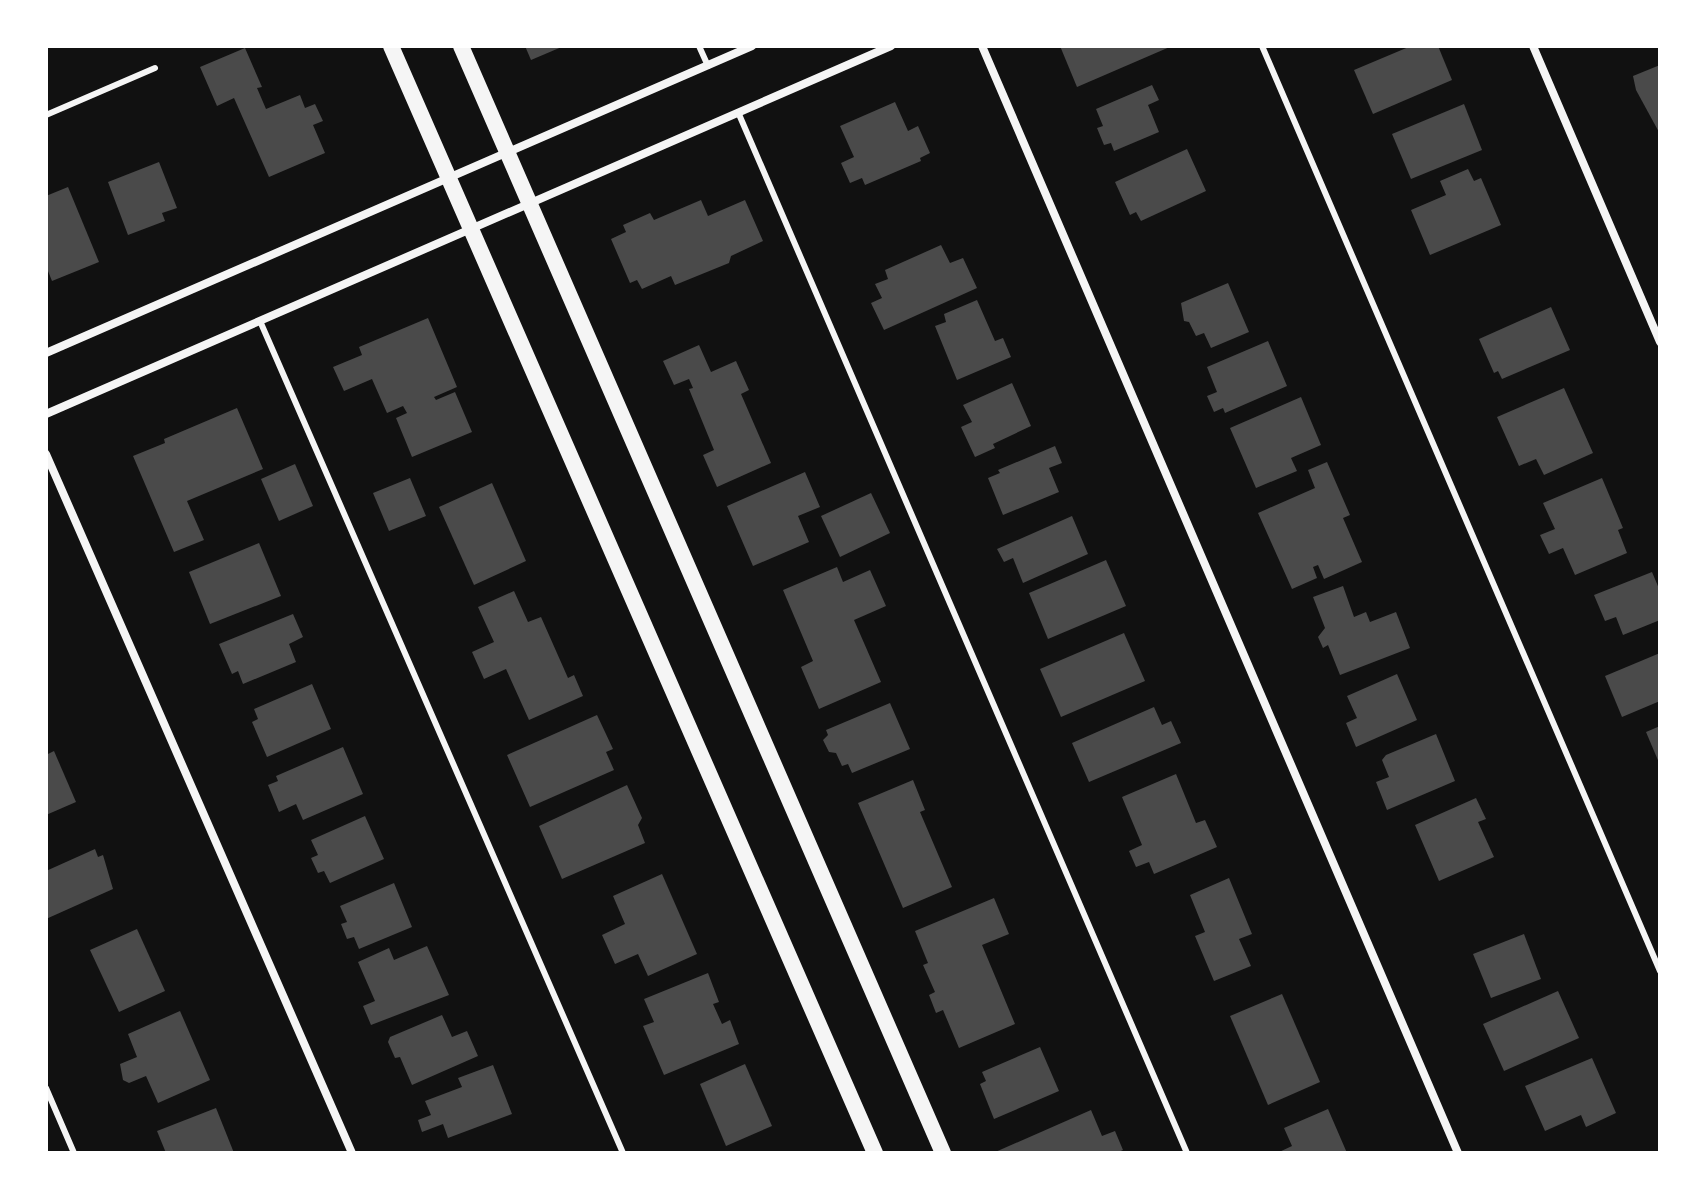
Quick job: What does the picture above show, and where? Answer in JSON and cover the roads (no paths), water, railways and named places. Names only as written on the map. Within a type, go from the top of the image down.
[{"type":"main road","points":[[391,46],[875,1153]]},
{"type":"main road","points":[[461,46],[943,1153]]},
{"type":"street","points":[[46,353],[752,46]]},
{"type":"street","points":[[46,414],[891,46]]},
{"type":"street","points":[[982,46],[1458,1153]]},
{"type":"street","points":[[1533,46],[1660,342]]},
{"type":"street","points":[[46,454],[352,1153]]},
{"type":"lane","points":[[699,46],[708,66]]},
{"type":"lane","points":[[1262,46],[1660,971]]},
{"type":"lane","points":[[46,115],[155,68]]},
{"type":"lane","points":[[738,112],[1187,1153]]},
{"type":"lane","points":[[260,321],[623,1153]]},
{"type":"lane","points":[[46,1088],[74,1153]]}]
